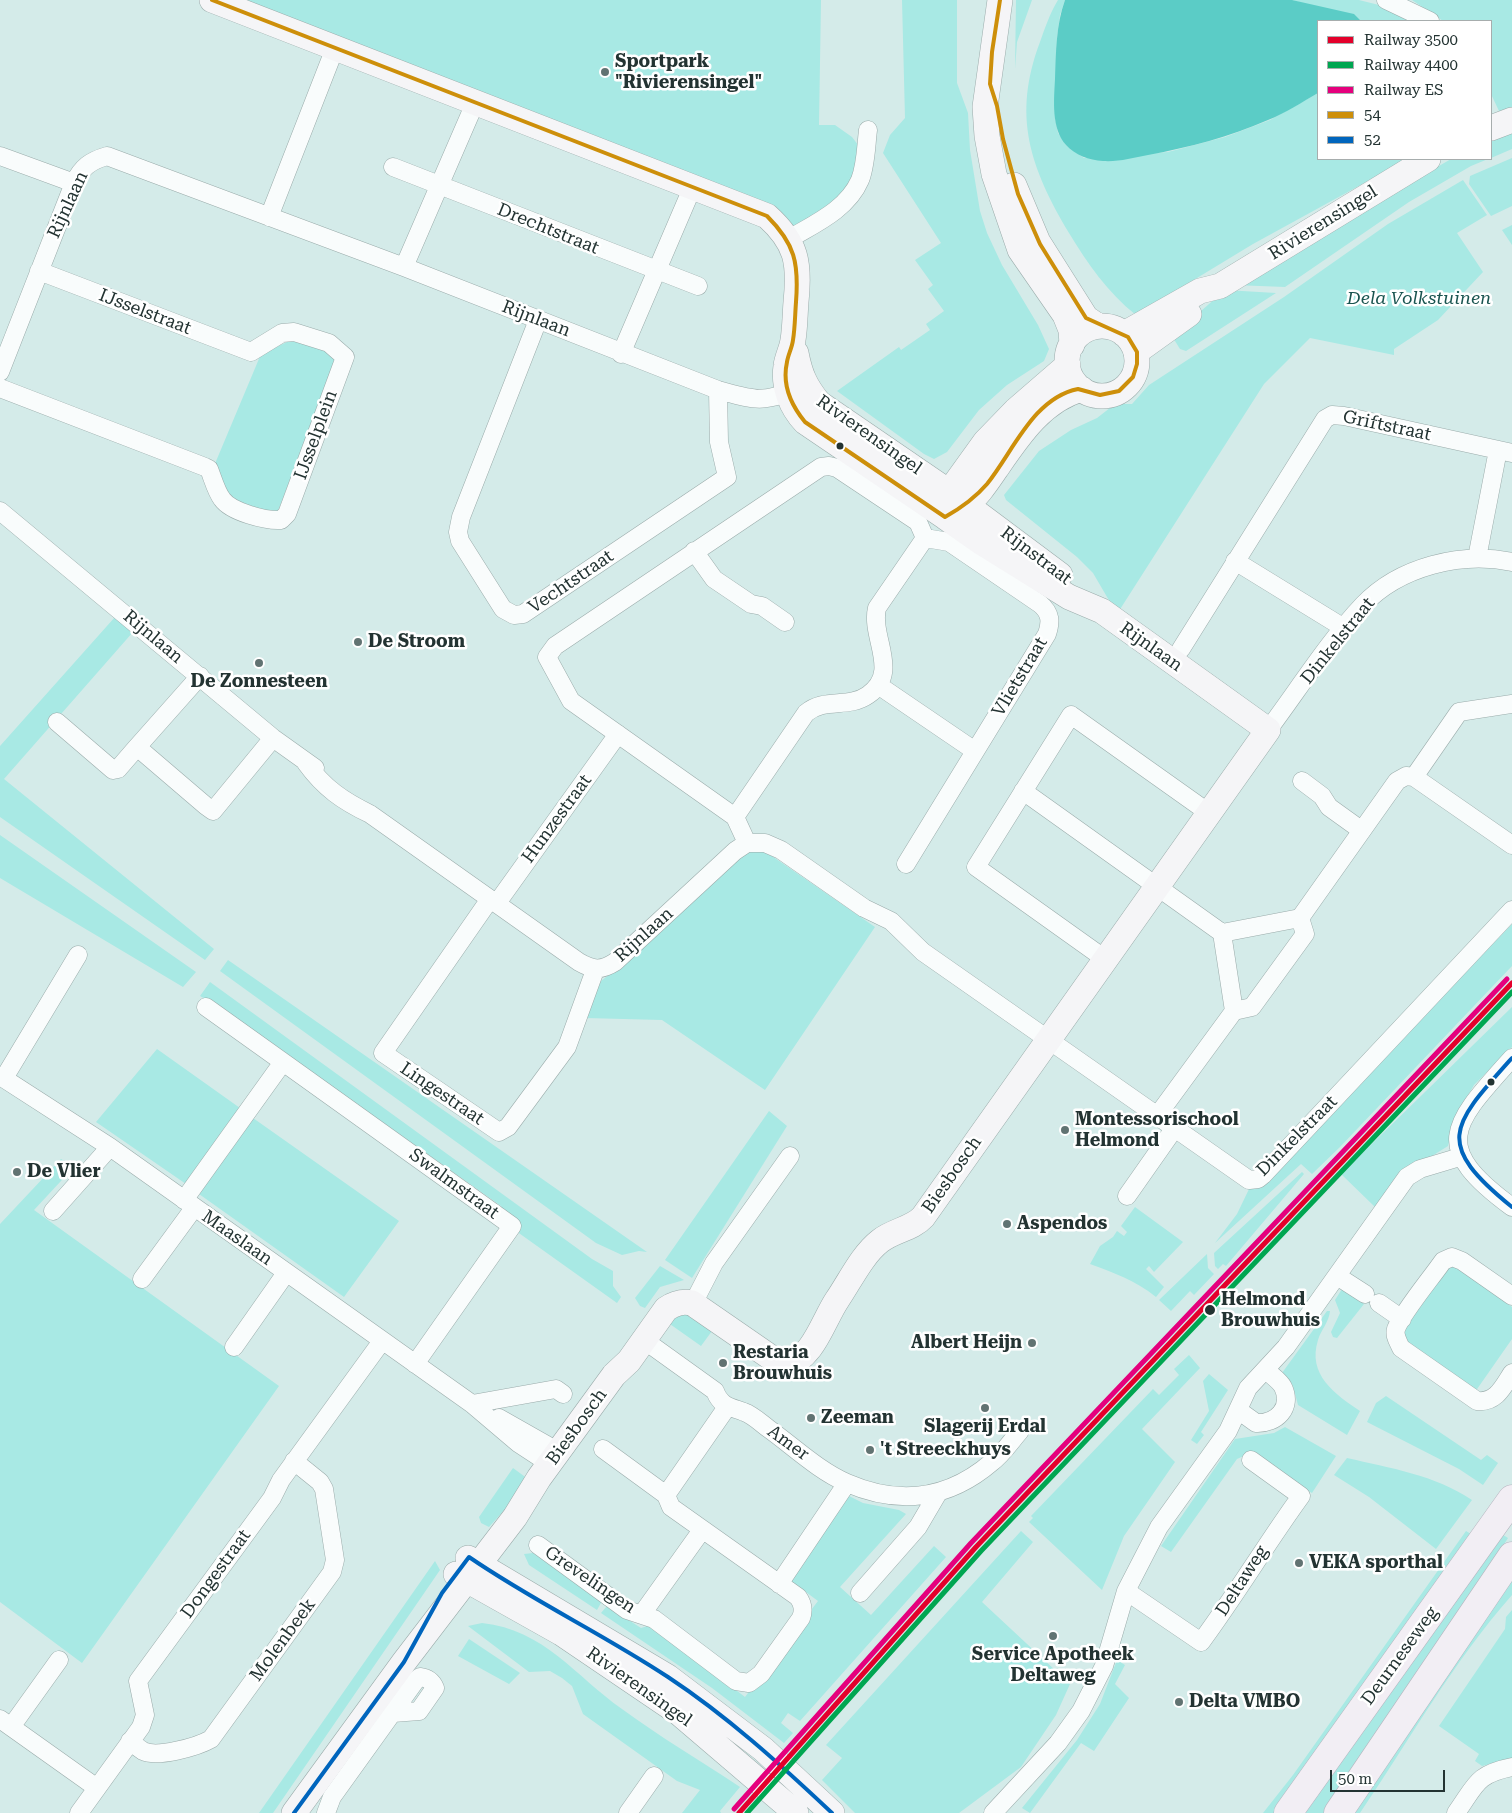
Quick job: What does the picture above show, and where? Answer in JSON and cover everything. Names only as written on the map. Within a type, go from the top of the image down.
[{"type":"main road","name":"Deurneseweg","points":[[1288,1813],[1512,1499]]},
{"type":"main road","name":"Deurneseweg","points":[[1338,1813],[1512,1556]]},
{"type":"street","name":"Rivierensingel","points":[[212,0],[767,216],[781,228],[788,239],[795,253],[799,272],[793,341],[801,378],[797,390],[819,402],[954,504]]},
{"type":"street","points":[[954,504],[985,442],[1070,355],[1082,332],[1098,326],[1107,326],[1130,343],[1135,373],[1122,389],[1102,396],[1082,389],[1070,374],[1070,355],[1071,330],[1065,315],[1020,250],[1002,202],[987,136],[985,107],[990,86],[1000,0]]},
{"type":"street","points":[[1386,0],[1428,20]]},
{"type":"street","points":[[269,217],[334,48]]},
{"type":"street","points":[[990,86],[998,106],[1000,133],[1017,197],[1038,242],[1086,318],[1098,326]]},
{"type":"street","points":[[404,267],[475,103]]},
{"type":"street","points":[[1492,128],[1512,120]]},
{"type":"street","points":[[788,239],[834,212],[848,198],[860,180],[868,130]]},
{"type":"street","points":[[0,156],[74,183]]},
{"type":"street","name":"Rijnlaan","points":[[0,372],[74,183],[82,169],[94,160],[107,156],[404,267],[621,354],[718,390],[753,400],[764,400],[797,390]]},
{"type":"street","name":"Rivierensingel","points":[[1130,343],[1205,303],[1217,287],[1426,160]]},
{"type":"street","name":"Drechtstraat","points":[[393,167],[698,286]]},
{"type":"street","points":[[621,354],[693,186]]},
{"type":"street","name":"IJsselstraat","points":[[39,271],[251,352]]},
{"type":"street","name":"Vechtstraat","points":[[538,320],[461,517],[458,532],[460,541],[503,609],[514,615],[523,614],[727,477],[719,442],[718,390]]},
{"type":"street","name":"IJsselplein","points":[[0,388],[209,469],[222,499],[230,507],[269,521],[281,520],[287,514],[345,357],[329,343],[294,332],[282,332],[251,352]]},
{"type":"street","points":[[954,504],[985,485],[1016,439],[1050,404],[1070,392],[1082,389]]},
{"type":"street","name":"Griftstraat","points":[[1181,649],[1320,425],[1332,415],[1505,451],[1477,558]]},
{"type":"street","points":[[735,817],[806,713],[813,707],[829,702],[858,701],[878,685],[885,660],[876,630],[875,617],[877,608],[925,538],[918,522],[838,468],[821,467],[555,646],[547,657],[571,702],[735,817],[747,843],[765,842],[781,850],[864,908],[891,921],[904,932],[915,946],[1048,1040],[1268,730]]},
{"type":"street","name":"Rijnstraat","points":[[954,504],[1075,587],[1102,611]]},
{"type":"street","name":"Rijnlaan","points":[[0,511],[273,738],[306,763],[338,783],[370,814],[579,962],[595,970],[606,968],[616,962],[734,851],[747,843]]},
{"type":"street","name":"Vlietstraat","points":[[906,864],[1047,634],[1050,620],[1045,608],[1040,604],[949,542],[925,538]]},
{"type":"street","points":[[694,551],[714,579],[751,604],[762,606],[785,622]]},
{"type":"street","name":"Dinkelstraat","points":[[1268,730],[1344,628],[1364,604],[1384,588],[1426,567],[1451,561],[1477,558],[1512,562]]},
{"type":"street","points":[[1235,562],[1344,628]]},
{"type":"street","name":"Rijnlaan","points":[[1102,611],[1268,730]]},
{"type":"street","points":[[57,722],[113,770],[118,769],[200,676]]},
{"type":"street","points":[[878,685],[975,751]]},
{"type":"street","points":[[1414,777],[1459,712],[1512,704]]},
{"type":"street","points":[[1105,959],[976,867],[1071,715],[1209,813]]},
{"type":"street","name":"Hunzestraat","points":[[493,901],[618,734]]},
{"type":"street","points":[[136,747],[213,811],[273,738]]},
{"type":"street","points":[[1222,933],[1300,918],[1397,781],[1406,776],[1414,777],[1512,845]]},
{"type":"street","points":[[1302,782],[1322,796],[1329,807],[1361,830]]},
{"type":"street","points":[[1023,791],[1222,933],[1234,1011]]},
{"type":"street","name":"Lingestraat","points":[[493,901],[383,1053],[499,1132],[508,1127],[567,1047],[595,970]]},
{"type":"street","name":"Dinkelstraat","points":[[1048,1040],[1249,1180],[1264,1175],[1512,910]]},
{"type":"street","points":[[1157,1116],[1234,1011],[1252,1007],[1275,977],[1305,934],[1300,918]]},
{"type":"street","points":[[2,1077],[78,956]]},
{"type":"street","name":"Swalmstraat","points":[[206,1007],[512,1226],[415,1364]]},
{"type":"street","name":"Biesbosch","points":[[468,1569],[515,1517],[549,1465],[614,1375],[621,1357],[639,1337],[655,1302],[670,1289],[679,1287],[771,1346],[783,1350],[795,1348],[825,1318],[878,1243],[891,1233],[917,1224],[923,1217],[1048,1040]]},
{"type":"street","points":[[1512,1058],[1478,1096],[1460,1125],[1460,1157],[1484,1187],[1512,1207]]},
{"type":"street","points":[[142,1279],[283,1062]]},
{"type":"street","name":"Maaslaan","points":[[2,1077],[110,1147],[472,1404],[518,1443],[549,1465]]},
{"type":"street","points":[[1127,1196],[1174,1128]]},
{"type":"street","points":[[53,1211],[110,1147]]},
{"type":"street","points":[[695,1298],[714,1263],[790,1156]]},
{"type":"street","points":[[993,1813],[1051,1750],[1082,1711],[1104,1666],[1126,1591],[1159,1528],[1228,1431],[1248,1388],[1286,1347],[1406,1177],[1420,1169],[1460,1157]]},
{"type":"street","points":[[1512,1296],[1462,1261],[1452,1257],[1443,1261],[1402,1319],[1396,1329],[1395,1336],[1401,1348],[1477,1401],[1486,1402],[1496,1397],[1512,1373]]},
{"type":"street","points":[[234,1347],[286,1273]]},
{"type":"street","points":[[1337,1276],[1402,1319]]},
{"type":"street","name":"Amer","points":[[639,1337],[716,1392],[718,1399],[727,1407],[752,1417],[824,1469],[847,1483],[907,1498],[938,1493],[966,1482],[994,1461],[1020,1431]]},
{"type":"street","name":"Dongestraat","points":[[80,1813],[141,1726],[145,1715],[138,1681],[272,1498],[294,1461],[382,1341]]},
{"type":"street","points":[[1238,1410],[1256,1423],[1274,1420],[1282,1414],[1286,1399],[1282,1386],[1266,1370]]},
{"type":"street","points":[[472,1404],[556,1389],[563,1394]]},
{"type":"street","points":[[666,1495],[727,1407]]},
{"type":"street","name":"Grevelingen","points":[[538,1545],[627,1610],[654,1619],[736,1680],[749,1683],[761,1674],[803,1612],[802,1602],[798,1597],[671,1507],[666,1495],[603,1449]]},
{"type":"street","name":"Deltaweg","points":[[1126,1591],[1201,1642],[1246,1579],[1261,1551],[1301,1496],[1251,1460]]},
{"type":"street","name":"Molenbeek","points":[[130,1741],[143,1751],[154,1754],[198,1746],[211,1739],[332,1572],[335,1560],[324,1489],[320,1482],[294,1461]]},
{"type":"street","points":[[779,1584],[847,1483]]},
{"type":"street","points":[[860,1593],[918,1527],[938,1493]]},
{"type":"street","name":"Grevelingen","points":[[642,1614],[702,1530]]},
{"type":"street","name":"Rivierensingel","points":[[468,1569],[672,1708],[746,1768],[796,1813]]},
{"type":"street","name":"Rivierensingel","points":[[468,1569],[668,1677],[763,1750],[832,1813]]},
{"type":"street","points":[[294,1813],[404,1662],[468,1569]]},
{"type":"street","points":[[59,1660],[6,1723],[97,1788]]},
{"type":"street","points":[[326,1813],[332,1797],[393,1713]]},
{"type":"street","points":[[1456,1813],[1483,1776],[1493,1771],[1512,1768]]},
{"type":"street","points":[[628,1813],[654,1776]]},
{"type":"green space","points":[[235,0],[821,0],[819,125],[835,125],[852,137],[865,154],[852,190],[794,233]]},
{"type":"green space","points":[[902,0],[957,0],[957,83],[968,113],[970,150],[980,211],[987,233],[1002,265],[1038,325],[1049,349],[1044,361],[1007,385],[979,410],[947,452],[934,459],[924,454],[837,391],[899,347],[901,350],[930,330],[926,324],[944,311],[928,289],[933,285],[915,260],[941,243],[883,153],[890,135],[905,118]]},
{"type":"green space","points":[[1016,0],[1032,0],[1017,42],[1015,69]]},
{"type":"green space","points":[[1058,0],[1065,0],[1060,15],[1057,38],[1055,118],[1058,133],[1066,145],[1084,158],[1168,152],[1225,137],[1270,120],[1317,94],[1317,160],[1406,160],[1253,244],[1136,315],[1116,297],[1083,256],[1055,209],[1035,163],[1029,140],[1027,94],[1040,42]]},
{"type":"green space","points":[[1292,0],[1359,0],[1383,6],[1417,20],[1358,20]]},
{"type":"green space","points":[[1412,0],[1512,0],[1512,109],[1499,111],[1492,96],[1492,20],[1442,20]]},
{"type":"green space","points":[[1512,130],[1512,149],[1492,158],[1492,138]]},
{"type":"green space","points":[[1512,158],[1512,206],[1491,216],[1469,184],[1470,176]]},
{"type":"green space","points":[[1449,160],[1486,160],[1471,166],[1409,202],[1285,287],[1234,285]]},
{"type":"green space","points":[[1463,180],[1487,215],[1457,233],[1483,272],[1438,320],[1394,349],[1394,355],[1310,338],[1264,384],[1117,614],[1093,573],[1077,557],[1006,500],[1004,495],[1039,451],[1071,430],[1097,418],[1115,404],[1132,404],[1149,385],[1284,297],[1388,224]]},
{"type":"green space","name":"Dela Volkstuinen","points":[[1512,225],[1512,245],[1502,230]]},
{"type":"green space","points":[[1225,290],[1276,293],[1186,351],[1180,349],[1170,333],[1193,318]]},
{"type":"green space","points":[[296,338],[338,355],[276,516],[229,497],[214,466],[261,354]]},
{"type":"green space","points":[[115,617],[133,632],[4,779],[214,949],[205,960],[0,817],[0,746]]},
{"type":"green space","points":[[0,835],[196,972],[183,987],[0,878]]},
{"type":"green space","points":[[743,852],[766,852],[875,927],[765,1090],[662,1020],[585,1018],[601,981],[620,966]]},
{"type":"green space","points":[[1512,924],[1512,966],[1312,1174],[1301,1164],[1215,1243],[1237,1214],[1250,1187],[1263,1183]]},
{"type":"green space","points":[[228,960],[647,1252],[639,1251],[622,1255],[596,1243],[220,971]]},
{"type":"green space","points":[[210,982],[592,1259],[613,1271],[613,1286],[621,1297],[617,1303],[516,1231],[501,1206],[218,1006],[200,996]]},
{"type":"green space","points":[[1512,1007],[1512,1047],[1474,1085],[1456,1116],[1448,1146],[1400,1176],[1375,1207],[1341,1174]]},
{"type":"green space","points":[[157,1049],[240,1108],[186,1184],[96,1122]]},
{"type":"green space","points":[[769,1111],[787,1126],[692,1278],[665,1260]]},
{"type":"green space","points":[[253,1118],[399,1221],[344,1297],[199,1194]]},
{"type":"green space","points":[[61,1159],[74,1167],[34,1210],[279,1386],[82,1663],[0,1602],[0,1224]]},
{"type":"green space","points":[[1302,1172],[1304,1174],[1226,1266],[1223,1264],[1218,1269],[1215,1266],[1214,1253]]},
{"type":"green space","points":[[1135,1207],[1183,1242],[1154,1272],[1149,1266],[1146,1269],[1164,1287],[1156,1297],[1132,1281],[1090,1264],[1100,1246],[1113,1237],[1117,1231],[1124,1236],[1127,1232],[1121,1226]]},
{"type":"green space","points":[[1207,1254],[1208,1268],[1214,1274],[1194,1295],[1190,1291],[1171,1311],[1159,1300]]},
{"type":"green space","points":[[1450,1265],[1457,1265],[1512,1307],[1512,1339],[1475,1392],[1404,1343],[1404,1330]]},
{"type":"green space","points":[[660,1266],[684,1280],[660,1287],[645,1308],[640,1306],[635,1298]]},
{"type":"green space","points":[[1342,1289],[1364,1304],[1337,1338],[1333,1337],[1331,1332],[1340,1313],[1335,1300]]},
{"type":"green space","points":[[683,1311],[712,1331],[701,1346],[667,1322]]},
{"type":"green space","points":[[1327,1311],[1330,1311],[1318,1340],[1316,1363],[1320,1373],[1333,1390],[1360,1411],[1347,1435],[1298,1405],[1293,1386],[1282,1373]]},
{"type":"green space","points":[[1189,1355],[1200,1368],[1142,1429],[1175,1462],[1124,1536],[1102,1590],[1029,1522],[1033,1518],[1031,1516],[1153,1389],[1159,1395],[1179,1375],[1174,1369]]},
{"type":"green space","points":[[1209,1374],[1228,1390],[1201,1432],[1204,1435],[1197,1444],[1191,1440],[1209,1411],[1203,1381]]},
{"type":"green space","points":[[1386,1396],[1481,1460],[1487,1455],[1498,1463],[1483,1485],[1459,1469],[1367,1422],[1376,1403]]},
{"type":"green space","points":[[1285,1427],[1336,1456],[1312,1493],[1255,1456],[1246,1455],[1237,1459],[1171,1552],[1161,1546],[1235,1439],[1274,1433]]},
{"type":"green space","points":[[1347,1458],[1428,1478],[1458,1491],[1472,1500],[1436,1549],[1369,1497],[1334,1475]]},
{"type":"green space","points":[[513,1468],[528,1479],[525,1487],[489,1527],[481,1523],[479,1517]]},
{"type":"green space","points":[[849,1496],[863,1503],[899,1510],[906,1514],[840,1587],[871,1615],[934,1546],[946,1557],[800,1721],[788,1713],[781,1723],[793,1733],[784,1743],[712,1688],[601,1613],[607,1606],[641,1628],[651,1625],[745,1697],[818,1601],[791,1581]]},
{"type":"green space","points":[[1021,1531],[1033,1542],[982,1602],[1070,1684],[1056,1715],[1021,1767],[959,1813],[855,1813],[822,1780],[842,1758],[826,1745]]},
{"type":"green space","points":[[1466,1531],[1476,1537],[1279,1813],[1263,1813],[1293,1775]]},
{"type":"green space","points":[[1500,1533],[1508,1538],[1466,1605],[1325,1813],[1300,1813]]},
{"type":"green space","points":[[533,1553],[602,1601],[597,1610],[529,1565],[524,1554]]},
{"type":"green space","points":[[435,1561],[440,1570],[273,1813],[259,1813]]},
{"type":"green space","points":[[1512,1578],[1512,1595],[1451,1674],[1360,1813],[1344,1813]]},
{"type":"green space","points":[[1512,1610],[1512,1759],[1482,1766],[1475,1761],[1479,1754],[1439,1726],[1505,1629],[1506,1617]]},
{"type":"green space","points":[[482,1623],[504,1627],[542,1645],[636,1719],[740,1787],[720,1811],[721,1813],[682,1813],[700,1790],[677,1781],[583,1714],[572,1686],[562,1678],[550,1671],[529,1672],[468,1626]]},
{"type":"green space","points":[[469,1639],[520,1673],[509,1684],[458,1656]]},
{"type":"green space","points":[[1117,1660],[1125,1665],[1115,1684],[1129,1698],[1094,1751],[1081,1743],[1030,1813],[1022,1808],[1077,1740],[1100,1704]]},
{"type":"shaded area","points":[[1065,0],[1292,0],[1354,14],[1360,20],[1317,20],[1317,94],[1288,111],[1239,132],[1209,141],[1179,149],[1114,161],[1103,161],[1074,152],[1066,145],[1058,130],[1054,105],[1056,49]]},
{"type":"rail line","name":"ES","points":[[734,1809],[971,1543],[1507,979]]},
{"type":"rail line","name":"3500","points":[[739,1813],[976,1547],[1512,983]]},
{"type":"rail line","name":"4400","points":[[747,1813],[981,1551],[1512,992]]},
{"type":"transit line","name":"54","points":[[212,0],[767,216],[784,236],[796,265],[797,288],[794,331],[786,370],[789,394],[796,409],[805,422],[945,517],[968,502],[987,484],[1025,428],[1048,403],[1062,394],[1078,389],[1100,395],[1119,391],[1133,377],[1137,364],[1137,352],[1128,337],[1086,318],[1040,244],[1018,194],[990,84],[992,52],[1000,0]]},
{"type":"transit line","name":"52","points":[[1512,1058],[1475,1101],[1464,1118],[1460,1134],[1461,1150],[1470,1166],[1487,1185],[1512,1207]]},
{"type":"transit line","name":"52","points":[[294,1813],[404,1662],[442,1593],[469,1557],[643,1661],[690,1692],[753,1741],[832,1813]]},
{"type":"place","name":"Sportpark \"Rivierensingel\"","points":[[605,72]]},
{"type":"place","name":"De Stroom","points":[[358,642]]},
{"type":"place","name":"De Zonnesteen","points":[[259,663]]},
{"type":"place","name":"Montessorischool Helmond","points":[[1065,1130]]},
{"type":"place","name":"De Vlier","points":[[17,1172]]},
{"type":"place","name":"Aspendos","points":[[1007,1224]]},
{"type":"place","name":"Helmond Brouwhuis","points":[[1210,1310]]},
{"type":"place","name":"Albert Heijn","points":[[1032,1343]]},
{"type":"place","name":"Restaria Brouwhuis","points":[[723,1363]]},
{"type":"place","name":"Slagerij Erdal","points":[[985,1408]]},
{"type":"place","name":"Zeeman","points":[[811,1418]]},
{"type":"place","name":"'t Streeckhuys","points":[[870,1450]]},
{"type":"place","name":"VEKA sporthal","points":[[1299,1563]]},
{"type":"place","name":"Service Apotheek Deltaweg","points":[[1053,1636]]},
{"type":"place","name":"Delta VMBO","points":[[1179,1702]]}]
